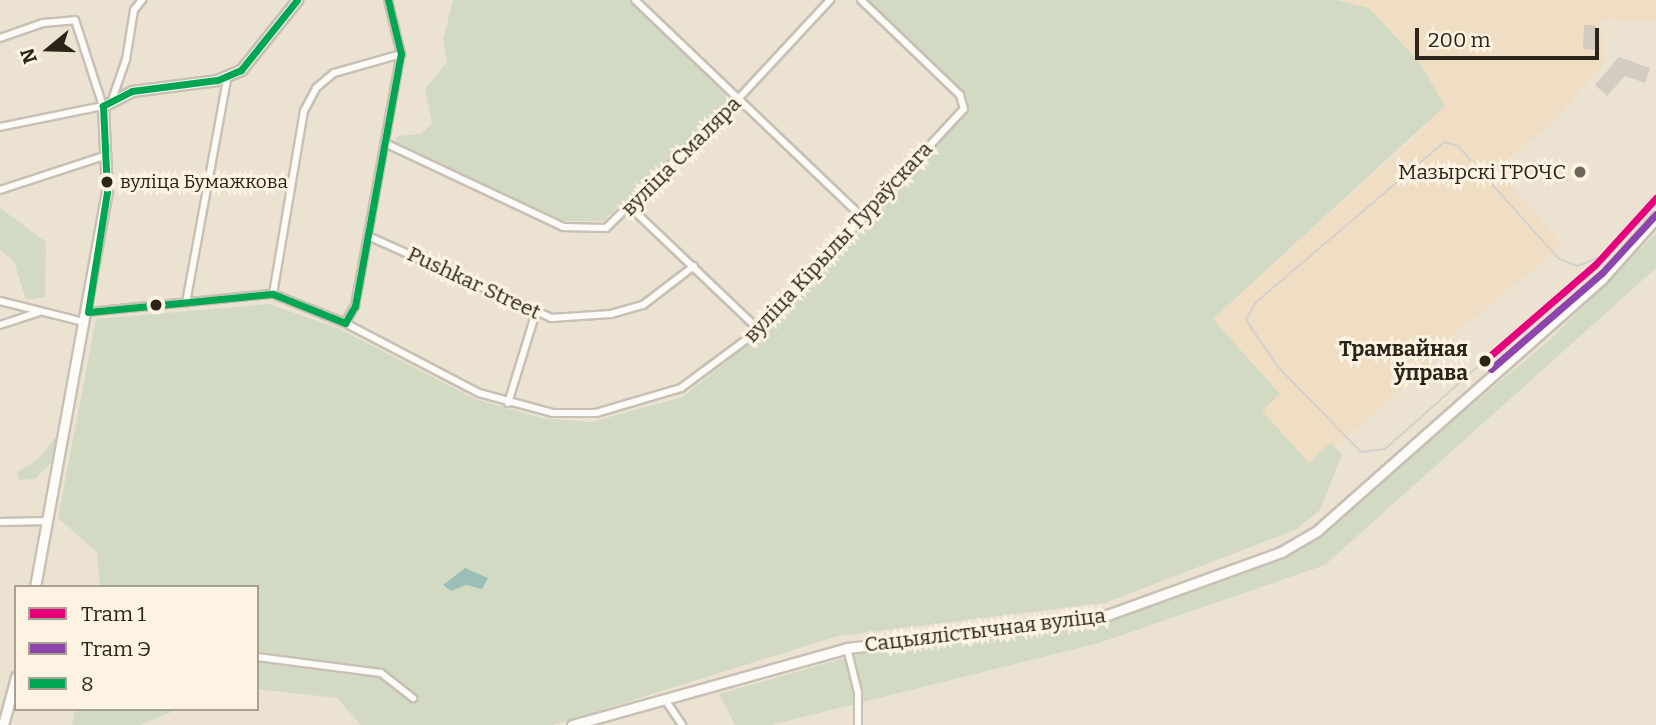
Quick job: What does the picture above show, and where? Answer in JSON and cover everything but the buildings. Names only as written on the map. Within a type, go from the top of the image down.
[{"type":"main road","points":[[35,585],[86,323],[107,192],[103,106],[113,97],[228,75],[241,70],[297,0]]},
{"type":"main road","name":"Сацыялістычная вуліца","points":[[572,725],[666,701],[847,648],[1096,619],[1300,543],[1601,280],[1656,218]]},
{"type":"main road","points":[[3,725],[14,684]]},
{"type":"street","points":[[113,97],[127,60],[134,10],[142,0]]},
{"type":"street","points":[[345,323],[355,306],[387,144],[401,54],[388,0]]},
{"type":"street","points":[[635,0],[862,217]]},
{"type":"street","name":"вуліца Смаляра","points":[[387,144],[563,228],[606,228],[631,208],[739,99],[830,0]]},
{"type":"street","name":"вуліца Кірылы Тураўскага","points":[[273,294],[345,323],[508,403],[553,413],[596,414],[640,403],[681,388],[759,330],[964,109],[960,95],[861,0]]},
{"type":"street","points":[[0,38],[43,23],[75,20],[103,106],[0,127]]},
{"type":"street","points":[[88,312],[273,294],[304,111],[316,88],[334,73],[401,54]]},
{"type":"street","points":[[186,303],[228,75]]},
{"type":"street","points":[[0,190],[107,155]]},
{"type":"street","points":[[631,208],[694,265],[759,330]]},
{"type":"street","name":"Pushkar Street","points":[[368,236],[551,318],[611,314],[643,305],[694,265]]},
{"type":"street","points":[[0,302],[86,323]]},
{"type":"street","points":[[0,325],[41,312]]},
{"type":"street","points":[[508,403],[536,312]]},
{"type":"street","points":[[0,522],[49,521]]},
{"type":"street","name":"Сацыялістычная вуліца","points":[[847,648],[858,692],[858,725]]},
{"type":"street","points":[[259,657],[381,673],[413,698]]},
{"type":"street","points":[[666,701],[681,725]]},
{"type":"shaded area","points":[[1337,0],[1656,0],[1656,22],[1601,19],[1604,63],[1553,122],[1497,169],[1561,243],[1553,254],[1444,342],[1444,350],[1335,448],[1329,443],[1309,463],[1262,411],[1280,393],[1213,319],[1425,128],[1419,62],[1369,8]]},
{"type":"green space","points":[[453,0],[628,0],[732,98],[603,221],[561,221],[396,143],[397,136],[421,134],[432,123],[425,89],[447,62],[443,40]]},
{"type":"green space","points":[[867,0],[1337,0],[1369,8],[1419,62],[1445,106],[1213,319],[1280,394],[1262,411],[1309,463],[1330,443],[1342,454],[1320,510],[1295,530],[1105,603],[838,636],[553,725],[361,725],[337,698],[259,689],[259,585],[100,585],[97,552],[58,518],[96,319],[269,304],[340,329],[475,399],[542,418],[591,422],[682,397],[762,334],[969,110],[964,91]]},
{"type":"green space","points":[[0,208],[46,242],[45,297],[26,300],[14,261],[0,250]]},
{"type":"green space","points":[[1656,233],[1656,268],[1325,565],[1099,643],[771,725],[735,725],[719,694],[859,654],[1096,626],[1293,553],[1551,339]]},
{"type":"green space","points":[[58,434],[52,462],[35,479],[19,480],[17,472],[37,460]]},
{"type":"green space","points":[[75,711],[174,711],[140,725],[72,725]]},
{"type":"water","points":[[465,568],[488,578],[482,589],[466,585],[451,591],[443,585]]},
{"type":"tram line","points":[[1484,361],[1385,449],[1361,452],[1277,366],[1246,320],[1255,303],[1444,142],[1458,146],[1558,258],[1577,266],[1598,258]]},
{"type":"tram line","name":"1","points":[[1484,361],[1595,265],[1656,198]]},
{"type":"tram line","name":"Э","points":[[1491,369],[1602,273],[1656,214]]},
{"type":"transit line","name":"8","points":[[297,0],[241,70],[217,80],[132,91],[103,106],[107,192],[88,312],[273,294],[345,323],[355,306],[401,54],[388,0]]},
{"type":"place","name":"Мазырскі ГРОЧС","points":[[1580,172]]},
{"type":"place","name":"вуліца Бумажкова","points":[[107,182]]},
{"type":"place","name":"Трамвайная ўправа","points":[[1485,361]]}]
